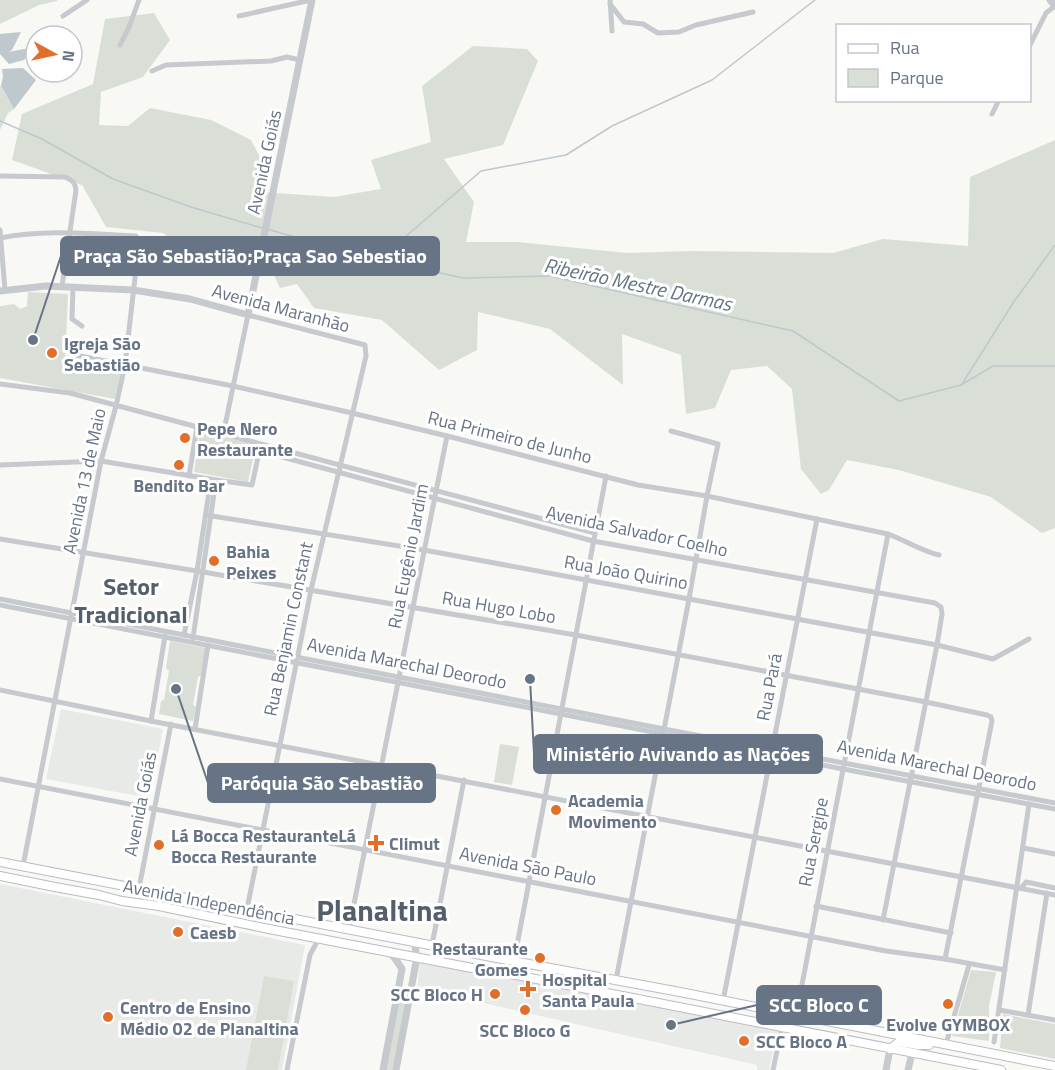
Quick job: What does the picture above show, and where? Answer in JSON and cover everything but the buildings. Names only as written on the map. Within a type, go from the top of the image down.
[{"type":"main road","name":"Avenida Independência","points":[[0,861],[1055,1066]]},
{"type":"main road","name":"Avenida Independência","points":[[0,876],[1001,1070]]},
{"type":"main road","points":[[85,892],[90,886],[87,878]]},
{"type":"main road","points":[[99,895],[105,882]]},
{"type":"main road","points":[[286,933],[292,931],[292,918]]},
{"type":"main road","points":[[297,934],[298,927],[303,920]]},
{"type":"main road","points":[[488,956],[490,970]]},
{"type":"main road","points":[[490,970],[502,959]]},
{"type":"main road","points":[[664,1004],[669,998],[666,989]]},
{"type":"main road","points":[[677,1006],[676,997],[680,992]]},
{"type":"main road","points":[[828,1036],[832,1030],[832,1023]]},
{"type":"main road","points":[[840,1038],[838,1031],[843,1025]]},
{"type":"main road","points":[[890,1049],[899,1042],[923,1045],[944,1044]]},
{"type":"main road","points":[[984,1067],[988,1060],[986,1052]]},
{"type":"street","points":[[63,16],[87,0]]},
{"type":"street","points":[[120,45],[139,0]]},
{"type":"street","points":[[239,16],[311,0]]},
{"type":"street","name":"Avenida Goiás","points":[[223,435],[311,0]]},
{"type":"street","points":[[1031,41],[1047,13],[1055,6],[1050,0]]},
{"type":"street","points":[[610,2],[624,22],[643,24],[661,34],[679,32],[696,25],[753,12]]},
{"type":"street","points":[[610,2],[612,31]]},
{"type":"street","points":[[152,71],[166,65],[271,61],[287,57],[300,60]]},
{"type":"street","points":[[992,114],[998,102]]},
{"type":"street","points":[[0,176],[65,177],[72,179],[75,184],[62,286]]},
{"type":"street","points":[[0,230],[2,291]]},
{"type":"street","points":[[0,238],[21,233],[70,233]]},
{"type":"street","name":"Avenida 13 de Maio","points":[[23,866],[101,461],[125,365],[139,243],[136,236],[70,233]]},
{"type":"street","name":"Avenida Maranhão","points":[[2,291],[62,286],[133,290],[190,299],[365,345],[366,356]]},
{"type":"street","points":[[73,287],[72,319],[82,326]]},
{"type":"street","name":"Rua Primeiro de Junho","points":[[70,354],[352,413],[638,485],[707,496],[888,534],[939,555]]},
{"type":"street","name":"Rua Benjamin Constant","points":[[247,909],[311,590],[366,356]]},
{"type":"street","name":"Avenida Salvador Coelho","points":[[0,384],[70,393],[223,435],[261,443],[338,469]]},
{"type":"street","points":[[189,476],[197,427]]},
{"type":"street","points":[[616,980],[718,444],[670,431]]},
{"type":"street","name":"Rua Eugênio Jardim","points":[[350,929],[447,436]]},
{"type":"street","points":[[0,465],[101,461],[252,485],[261,443]]},
{"type":"street","name":"Avenida Salvador Coelho","points":[[260,452],[338,469],[593,541],[935,603],[941,607],[942,614],[937,645]]},
{"type":"street","points":[[514,961],[606,476]]},
{"type":"street","points":[[192,640],[213,480]]},
{"type":"street","name":"Avenida Salvador Coelho","points":[[435,495],[595,533]]},
{"type":"street","name":"Rua João Quirino","points":[[208,515],[423,550],[937,645],[993,659],[1029,639]]},
{"type":"street","name":"Rua Pará","points":[[723,1001],[817,519]]},
{"type":"street","name":"Rua Sergipe","points":[[796,1016],[888,534]]},
{"type":"street","name":"Rua Hugo Lobo","points":[[0,539],[576,635],[987,715],[992,721],[978,791]]},
{"type":"street","points":[[184,635],[200,571]]},
{"type":"street","name":"Avenida Marechal Deorodo","points":[[0,599],[72,616]]},
{"type":"street","name":"Avenida Marechal Deorodo","points":[[0,605],[72,616],[771,753],[1055,803]]},
{"type":"street","points":[[151,721],[165,634]]},
{"type":"street","name":"Avenida Marechal Deorodo","points":[[165,634],[184,635],[192,640]]},
{"type":"street","points":[[195,729],[209,643]]},
{"type":"street","points":[[883,920],[937,645]]},
{"type":"street","points":[[0,690],[1019,888],[1055,888]]},
{"type":"street","name":"Avenida Goiás","points":[[139,888],[171,724]]},
{"type":"street","name":"Avenida São Paulo","points":[[0,779],[886,951],[1005,970]]},
{"type":"street","points":[[432,945],[464,780]]},
{"type":"street","points":[[945,959],[978,791]]},
{"type":"street","name":"Avenida Marechal Deorodo","points":[[978,791],[1055,809]]},
{"type":"street","points":[[994,1042],[1019,888],[1029,804]]},
{"type":"street","points":[[1023,848],[1055,854]]},
{"type":"street","points":[[1034,887],[1055,895]]},
{"type":"street","points":[[1028,1015],[1047,893]]},
{"type":"street","points":[[816,906],[951,933]]},
{"type":"street","points":[[288,1070],[310,955],[320,938]]},
{"type":"street","points":[[396,1070],[417,957],[414,942]]},
{"type":"street","points":[[383,1070],[402,969],[388,952]]},
{"type":"street","points":[[944,1044],[969,964]]},
{"type":"street","points":[[398,989],[410,991]]},
{"type":"street","points":[[999,1010],[1055,1020]]},
{"type":"street","points":[[773,1070],[782,1028]]},
{"type":"street","points":[[886,1070],[890,1049]]},
{"type":"street","points":[[908,1070],[912,1053]]},
{"type":"shaded area","points":[[21,32],[9,52],[24,49],[24,60],[9,64],[0,54],[0,34]]},
{"type":"shaded area","points":[[23,68],[24,84],[33,84],[14,109],[1,86],[2,69]]},
{"type":"shaded area","points":[[61,709],[163,729],[149,798],[46,779]]},
{"type":"shaded area","points":[[0,884],[305,945],[282,1070],[0,1070]]},
{"type":"shaded area","points":[[420,960],[778,1028],[769,1070],[757,1070],[757,1065],[417,988]]},
{"type":"green space","points":[[0,0],[57,1],[39,5],[0,24]]},
{"type":"green space","points":[[154,13],[170,40],[143,77],[101,92],[99,125],[128,126],[150,108],[211,120],[251,140],[263,163],[261,192],[334,197],[381,189],[371,160],[431,142],[422,86],[473,46],[527,49],[538,61],[503,145],[444,159],[474,202],[466,242],[517,242],[627,253],[692,251],[833,253],[883,239],[968,246],[970,177],[1055,140],[1055,528],[1042,533],[991,497],[899,470],[847,460],[829,490],[821,494],[801,469],[792,389],[767,366],[731,370],[715,408],[686,414],[681,355],[622,334],[623,385],[550,329],[478,312],[477,350],[439,370],[382,320],[314,308],[297,284],[280,288],[268,263],[251,249],[205,262],[163,233],[106,227],[82,185],[12,160],[22,114],[93,84],[105,19]]},
{"type":"green space","points":[[0,85],[14,109],[8,113],[0,130]]},
{"type":"green space","points":[[28,292],[68,294],[65,363],[121,372],[115,399],[0,378],[0,306],[14,304],[20,309],[27,306]]},
{"type":"green space","points":[[200,431],[256,445],[248,482],[194,472]]},
{"type":"green space","points":[[170,641],[206,648],[193,705],[196,707],[193,721],[159,714],[169,671],[166,668]]},
{"type":"green space","points":[[500,744],[519,747],[512,785],[494,782]]},
{"type":"green space","points":[[971,970],[996,972],[989,1006],[989,1041],[952,1036]]},
{"type":"green space","points":[[264,976],[294,981],[278,1070],[246,1070]]},
{"type":"green space","points":[[400,991],[408,993],[394,1070],[386,1070]]},
{"type":"green space","points":[[1003,1014],[1055,1024],[1055,1059],[1000,1048]]},
{"type":"waterway","points":[[380,259],[481,171],[566,155],[612,126],[712,80],[815,0]]},
{"type":"waterway","name":"Ribeirão Mestre Darmas","points":[[0,121],[42,139],[113,179],[191,207],[262,228]]},
{"type":"waterway","name":"Ribeirão Mestre Darmas","points":[[267,229],[354,254],[463,278],[550,276],[793,331],[899,401],[961,385],[993,366],[1055,366]]},
{"type":"waterway","name":"Ribeirão Mestre Darmas","points":[[962,384],[1013,303],[1055,245]]},
{"type":"place","name":"Praça São Sebastião;Praça Sao Sebestiao","points":[[33,340]]},
{"type":"place","name":"Igreja São Sebastião","points":[[52,353]]},
{"type":"place","name":"Pepe Nero Restaurante","points":[[185,438]]},
{"type":"place","name":"Bendito Bar","points":[[179,465]]},
{"type":"place","name":"Bahia Peixes","points":[[214,561]]},
{"type":"place","name":"Ministério Avivando as Nações","points":[[530,679]]},
{"type":"place","name":"Paróquia São Sebastião","points":[[176,689]]},
{"type":"place","name":"Academia Movimento","points":[[556,810]]},
{"type":"place","name":"Climut","points":[[376,843]]},
{"type":"place","name":"Lá Bocca RestauranteLá Bocca Restaurante","points":[[159,845]]},
{"type":"place","name":"Caesb","points":[[178,932]]},
{"type":"place","name":"Restaurante Gomes","points":[[540,958]]},
{"type":"place","name":"Hospital Santa Paula","points":[[528,989]]},
{"type":"place","name":"SCC Bloco H","points":[[495,994]]},
{"type":"place","name":"Evolve GYMBOX","points":[[948,1004]]},
{"type":"place","name":"SCC Bloco G","points":[[525,1010]]},
{"type":"place","name":"Centro de Ensino Médio 02 de Planaltina","points":[[108,1017]]},
{"type":"place","name":"SCC Bloco C","points":[[671,1025]]},
{"type":"place","name":"SCC Bloco A","points":[[744,1041]]},
{"type":"district","name":"Setor Tradicional","points":[[131,600]]},
{"type":"district","name":"Planaltina","points":[[382,910]]}]
